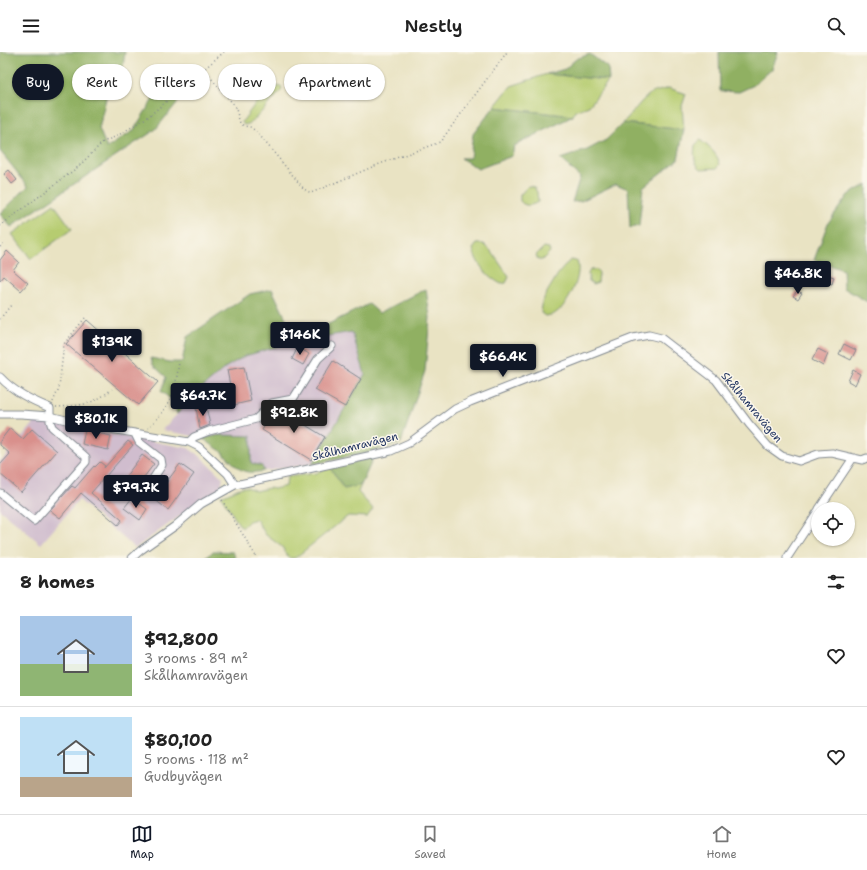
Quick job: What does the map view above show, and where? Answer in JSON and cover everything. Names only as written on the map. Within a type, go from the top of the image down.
[{"type":"street","name":"Skålhamravägen","points":[[132,558],[175,526],[201,504],[234,485],[391,451],[410,443],[456,409],[470,402],[633,338],[649,335],[662,338],[716,380],[749,424],[768,446],[782,456],[799,461],[818,454],[832,453],[862,460],[867,458]]},
{"type":"street","points":[[189,442],[194,437],[209,431],[256,418],[272,403],[293,400],[318,359],[332,346]]},
{"type":"street","points":[[0,377],[8,386],[29,399],[50,408],[50,420],[52,427],[86,457],[86,462],[34,521],[0,493]]},
{"type":"street","points":[[0,414],[50,416],[86,425],[189,442],[199,447],[228,474],[234,485]]},
{"type":"street","points":[[138,434],[139,442],[161,459],[162,465],[143,494]]},
{"type":"street","points":[[824,502],[853,458]]},
{"type":"street","points":[[787,558],[811,522]]},
{"type":"path","points":[[210,65],[224,52]]},
{"type":"path","points":[[210,77],[235,106],[240,123],[256,131],[304,189],[311,193],[377,165],[440,142],[507,52]]},
{"type":"path","points":[[0,226],[78,168],[103,142],[117,136],[148,116],[167,100]]},
{"type":"path","points":[[0,247],[5,242]]},
{"type":"path","points":[[0,319],[11,305]]},
{"type":"path","points":[[85,318],[64,344],[59,388],[50,408],[81,406],[101,398],[112,389]]},
{"type":"path","points":[[138,434],[160,417],[169,404],[174,391],[179,362]]},
{"type":"path","points":[[219,493],[225,506],[257,558]]},
{"type":"shaded area","points":[[352,332],[365,374],[312,464],[264,471],[262,466],[251,463],[220,435],[203,438],[162,430],[203,387],[226,367],[245,356],[296,341]]},
{"type":"shaded area","points":[[37,420],[188,448],[200,456],[223,478],[221,487],[135,548],[79,500],[41,544],[0,510],[0,462]]},
{"type":"green space","points":[[0,52],[125,52],[123,64],[72,64],[72,100],[106,100],[99,129],[107,148],[133,131],[153,100],[180,100],[155,130],[11,227],[0,214],[28,186],[0,151]]},
{"type":"green space","points":[[719,52],[778,52],[772,69],[754,85],[739,92],[720,91]]},
{"type":"green space","points":[[590,54],[608,68],[609,80],[547,74],[565,69],[576,59]]},
{"type":"green space","points":[[547,74],[609,80],[589,106],[575,111],[573,116],[494,107],[511,86]]},
{"type":"green space","points":[[281,86],[282,90],[276,96],[276,87]]},
{"type":"green space","points":[[669,88],[686,94],[682,106],[684,130],[623,123],[651,93]]},
{"type":"green space","points":[[258,100],[273,100],[251,123],[244,125],[242,122]]},
{"type":"green space","points":[[494,107],[573,116],[514,146],[512,156],[478,169],[461,158],[470,158],[473,134]]},
{"type":"green space","points":[[623,123],[684,130],[678,159],[643,187],[639,226],[630,228],[628,189],[616,184],[581,201],[572,202],[580,177],[560,159],[587,150],[606,140]]},
{"type":"green space","points":[[700,140],[710,148],[718,158],[720,165],[717,168],[701,169],[698,167],[694,155],[695,145]]},
{"type":"green space","points":[[867,184],[867,302],[844,288],[843,270],[814,260],[828,223],[848,195]]},
{"type":"green space","points":[[528,186],[534,187],[537,192],[538,202],[528,205],[520,201],[520,195]]},
{"type":"green space","points":[[54,204],[72,229],[31,259],[12,234]]},
{"type":"green space","points":[[477,244],[484,244],[492,252],[509,277],[506,283],[501,284],[483,270],[473,249]]},
{"type":"green space","points":[[544,247],[549,248],[550,252],[542,260],[538,260],[536,255]]},
{"type":"green space","points":[[570,260],[577,261],[578,267],[578,274],[574,288],[562,308],[554,314],[545,316],[541,313],[543,299],[558,274]]},
{"type":"green space","points":[[590,269],[597,270],[599,273],[598,282],[594,284],[589,281],[588,274]]},
{"type":"green space","points":[[272,289],[296,340],[369,304],[379,313],[426,289],[430,317],[425,371],[401,443],[368,453],[312,464],[365,374],[352,332],[296,341],[245,356],[226,367],[203,387],[177,414],[174,402],[161,391],[166,377],[153,365],[151,358],[170,362],[182,362],[187,337],[250,294]]},
{"type":"green space","points":[[220,435],[251,436],[251,463],[262,466],[264,471],[243,471],[221,451],[203,438]]},
{"type":"green space","points":[[371,458],[372,461],[361,485],[344,489],[330,467]]},
{"type":"green space","points":[[330,467],[344,489],[361,485],[358,492],[373,509],[367,517],[348,516],[295,558],[289,558],[282,547],[266,535],[256,519],[249,521],[242,528],[221,496],[242,487],[247,487],[256,491],[286,486],[287,477],[316,473]]},
{"type":"green space","points":[[213,551],[233,552],[236,558],[206,558]]},
{"type":"building","points":[[9,170],[17,180],[12,184],[4,174]]},
{"type":"building","points":[[7,251],[19,262],[13,270],[28,283],[21,291],[4,276],[0,281],[0,260]]},
{"type":"building","points":[[825,274],[834,277],[832,284],[823,281]]},
{"type":"building","points":[[797,291],[802,293],[798,299],[793,296]]},
{"type":"building","points":[[87,320],[158,382],[138,405],[66,344]]},
{"type":"building","points":[[844,344],[856,350],[851,360],[839,354]]},
{"type":"building","points":[[298,347],[309,354],[303,365],[292,359]]},
{"type":"building","points":[[818,349],[828,354],[823,366],[812,360]]},
{"type":"building","points":[[333,361],[361,379],[345,407],[315,390]]},
{"type":"building","points":[[244,367],[251,401],[234,405],[221,405],[221,397],[232,396],[227,370]]},
{"type":"building","points":[[853,370],[860,374],[855,385],[848,381]]},
{"type":"building","points":[[206,406],[210,425],[200,429],[196,408]]},
{"type":"building","points":[[276,407],[325,437],[311,460],[262,430]]},
{"type":"building","points":[[10,428],[23,439],[32,429],[57,451],[21,492],[0,474],[0,465],[10,454],[0,445],[0,441]]},
{"type":"building","points":[[85,430],[111,436],[108,450],[82,444]]},
{"type":"building","points":[[128,441],[133,445],[91,493],[122,520],[118,525],[81,493],[60,518],[50,510],[72,486],[75,488],[94,466],[95,467],[100,462],[105,466],[104,468]]},
{"type":"building","points":[[142,455],[154,464],[134,490],[122,481]]},
{"type":"building","points":[[180,464],[194,474],[168,510],[154,499]]},
{"type":"building","points":[[132,498],[147,509],[140,520],[124,508]]}]
